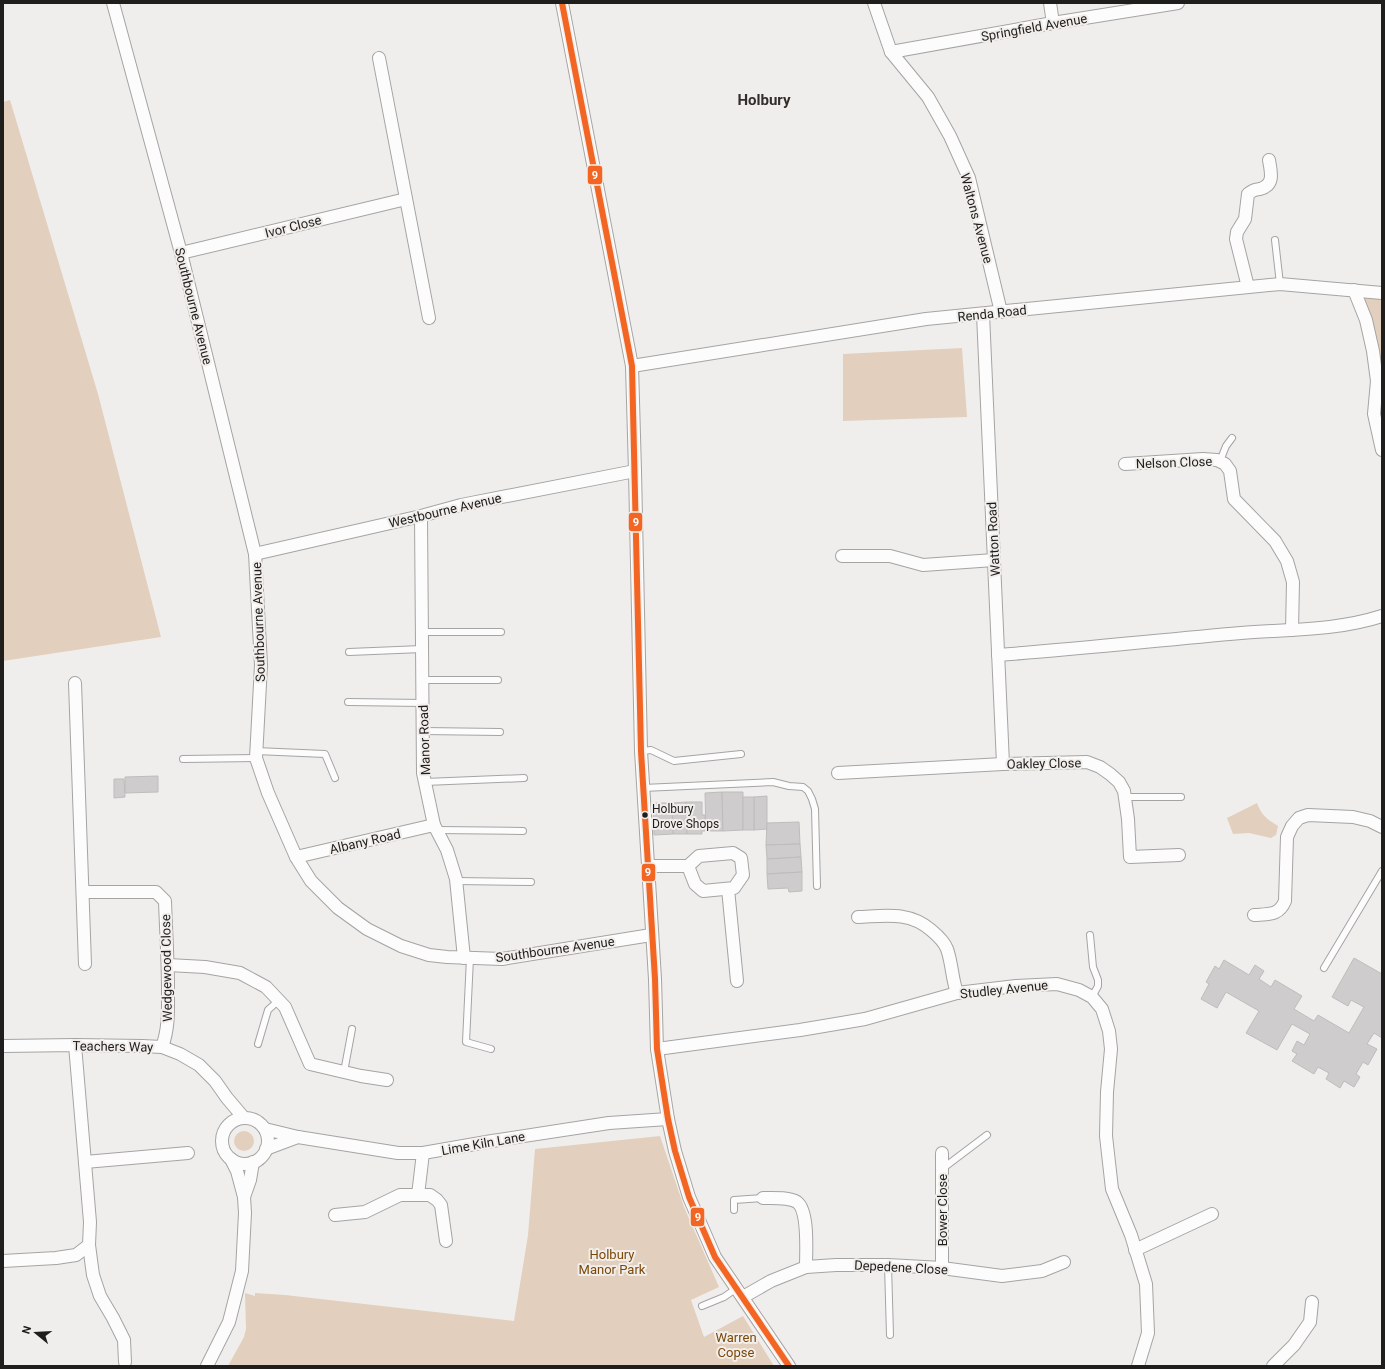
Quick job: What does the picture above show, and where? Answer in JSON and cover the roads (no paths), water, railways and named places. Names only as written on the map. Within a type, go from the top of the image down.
[{"type":"street","name":"Southbourne Avenue","points":[[113,3],[181,253],[255,554],[261,665],[256,755],[268,793],[296,857],[311,881],[338,908],[367,929],[401,946],[429,955],[502,959],[651,935]]},
{"type":"street","points":[[562,3],[632,366],[641,751],[651,935],[655,979],[657,1049],[668,1119],[675,1151],[689,1197],[715,1257],[789,1366]]},
{"type":"street","name":"Waltons Avenue","points":[[874,3],[891,52],[928,97],[950,136],[969,178],[1001,312]]},
{"type":"street","points":[[1050,3],[1053,23]]},
{"type":"street","name":"Springfield Avenue","points":[[891,52],[1053,23],[1178,3]]},
{"type":"street","points":[[379,58],[430,318]]},
{"type":"street","points":[[1248,287],[1236,239],[1237,232],[1245,219],[1248,194],[1253,190],[1260,189],[1268,185],[1271,179],[1269,160]]},
{"type":"street","name":"Ivor Close","points":[[181,253],[406,198]]},
{"type":"street","name":"Renda Road","points":[[632,366],[926,319],[1248,287],[1280,284],[1382,293]]},
{"type":"street","points":[[1354,290],[1366,320],[1373,351],[1377,381],[1374,414],[1382,450]]},
{"type":"street","name":"Watton Road","points":[[983,314],[1003,764]]},
{"type":"street","name":"Nelson Close","points":[[1125,464],[1203,459],[1217,460],[1225,464],[1230,471],[1234,499],[1276,541],[1286,561],[1293,582],[1292,630]]},
{"type":"street","name":"Westbourne Avenue","points":[[255,554],[421,516],[462,505],[635,471]]},
{"type":"street","name":"Manor Road","points":[[421,516],[423,773],[435,827],[447,850],[456,881],[467,958]]},
{"type":"street","points":[[842,556],[890,556],[922,565],[994,560]]},
{"type":"street","points":[[998,655],[1075,650],[1240,633],[1339,627],[1382,616]]},
{"type":"street","points":[[75,684],[84,892],[85,964]]},
{"type":"street","name":"Oakley Close","points":[[838,773],[1003,764],[1087,762],[1100,767],[1110,774],[1119,782],[1124,791],[1128,819],[1130,857],[1178,855]]},
{"type":"street","points":[[1254,916],[1275,913],[1282,908],[1285,901],[1287,837],[1292,826],[1299,818],[1308,815],[1353,817],[1370,821],[1382,827]]},
{"type":"street","name":"Albany Road","points":[[296,857],[435,827]]},
{"type":"street","points":[[648,866],[688,866],[699,856],[733,853],[741,858],[743,875],[734,888],[703,891],[695,884],[688,866]]},
{"type":"street","points":[[728,889],[736,981]]},
{"type":"street","name":"Wedgewood Close","points":[[84,892],[156,892],[165,901],[168,965],[167,1034],[162,1047]]},
{"type":"street","points":[[858,917],[896,915],[922,922],[938,935],[946,948],[957,994]]},
{"type":"street","points":[[168,965],[205,967],[240,973],[266,987],[285,1007],[310,1064],[361,1076],[387,1080]]},
{"type":"street","name":"Studley Avenue","points":[[657,1049],[800,1030],[865,1019],[957,994],[1016,986],[1057,984],[1079,990],[1092,997]]},
{"type":"street","points":[[1092,997],[1102,1009],[1109,1031],[1111,1049],[1107,1092],[1106,1136],[1112,1189],[1131,1235],[1146,1284],[1148,1334],[1138,1366]]},
{"type":"street","points":[[75,1045],[90,1222],[89,1245],[93,1275],[100,1296],[124,1340],[125,1362]]},
{"type":"street","name":"Teachers Way","points":[[3,1046],[75,1045],[162,1047],[180,1054],[199,1065],[215,1081],[244,1118]]},
{"type":"street","name":"Teachers Way","points":[[227,1098],[230,1123]]},
{"type":"street","points":[[206,1366],[229,1322],[242,1270],[245,1214],[244,1197],[237,1171],[231,1159],[226,1154],[222,1141],[226,1128],[230,1123],[237,1119],[244,1118],[256,1121],[267,1136],[266,1149],[258,1159],[253,1162],[242,1163],[231,1159]]},
{"type":"street","name":"Lime Kiln Lane","points":[[264,1130],[398,1153],[423,1154],[492,1141],[609,1123],[668,1119]]},
{"type":"street","name":"Lime Kiln Lane","points":[[266,1149],[298,1137]]},
{"type":"street","name":"Bower Close","points":[[942,1152],[942,1268]]},
{"type":"street","points":[[85,1162],[188,1153]]},
{"type":"street","points":[[418,1195],[423,1154]]},
{"type":"street","points":[[244,1197],[250,1180],[253,1162]]},
{"type":"street","points":[[335,1214],[366,1212],[400,1195],[430,1195],[441,1205],[446,1241]]},
{"type":"street","points":[[763,1198],[785,1198],[796,1201],[802,1208],[805,1221],[806,1267]]},
{"type":"street","points":[[1135,1250],[1212,1214]]},
{"type":"street","points":[[3,1261],[76,1255],[89,1245]]},
{"type":"street","name":"Depedene Close","points":[[740,1292],[806,1267],[836,1265],[888,1265],[942,1268],[1002,1276],[1042,1271],[1064,1262]]},
{"type":"street","points":[[1273,1366],[1294,1346],[1310,1322],[1312,1302]]},
{"type":"lane","points":[[1275,240],[1280,284]]},
{"type":"lane","points":[[1220,461],[1226,446],[1232,438]]},
{"type":"lane","points":[[422,632],[501,632]]},
{"type":"lane","points":[[349,652],[422,649]]},
{"type":"lane","points":[[422,680],[498,680]]},
{"type":"lane","points":[[348,702],[423,703]]},
{"type":"lane","points":[[423,731],[500,732]]},
{"type":"lane","points":[[641,751],[650,750],[674,761],[741,754]]},
{"type":"lane","points":[[183,759],[256,755],[326,754],[335,778]]},
{"type":"lane","points":[[425,782],[524,778]]},
{"type":"lane","points":[[643,788],[773,782],[789,786],[803,787],[812,799],[815,809],[817,886]]},
{"type":"lane","points":[[1125,797],[1181,797]]},
{"type":"lane","points":[[435,827],[523,831]]},
{"type":"lane","points":[[1324,968],[1382,871]]},
{"type":"lane","points":[[456,881],[531,882]]},
{"type":"lane","points":[[1090,935],[1093,967],[1098,980],[1098,986],[1092,997]]},
{"type":"lane","points":[[467,958],[466,1042],[491,1049]]},
{"type":"lane","points":[[258,1044],[268,1010],[279,1000]]},
{"type":"lane","points":[[344,1072],[352,1030]]},
{"type":"lane","points":[[942,1169],[987,1135]]},
{"type":"lane","points":[[734,1210],[734,1200],[763,1198]]},
{"type":"lane","points":[[888,1265],[890,1335]]},
{"type":"lane","points":[[702,1306],[724,1296],[740,1292]]},
{"type":"place","name":"Holbury Drove Shops","points":[[645,815]]},
{"type":"district","name":"Holbury","points":[[764,100]]},
{"type":"park label","name":"Holbury Manor Park","points":[[612,1262]]},
{"type":"park label","name":"Warren Copse","points":[[736,1344]]}]
